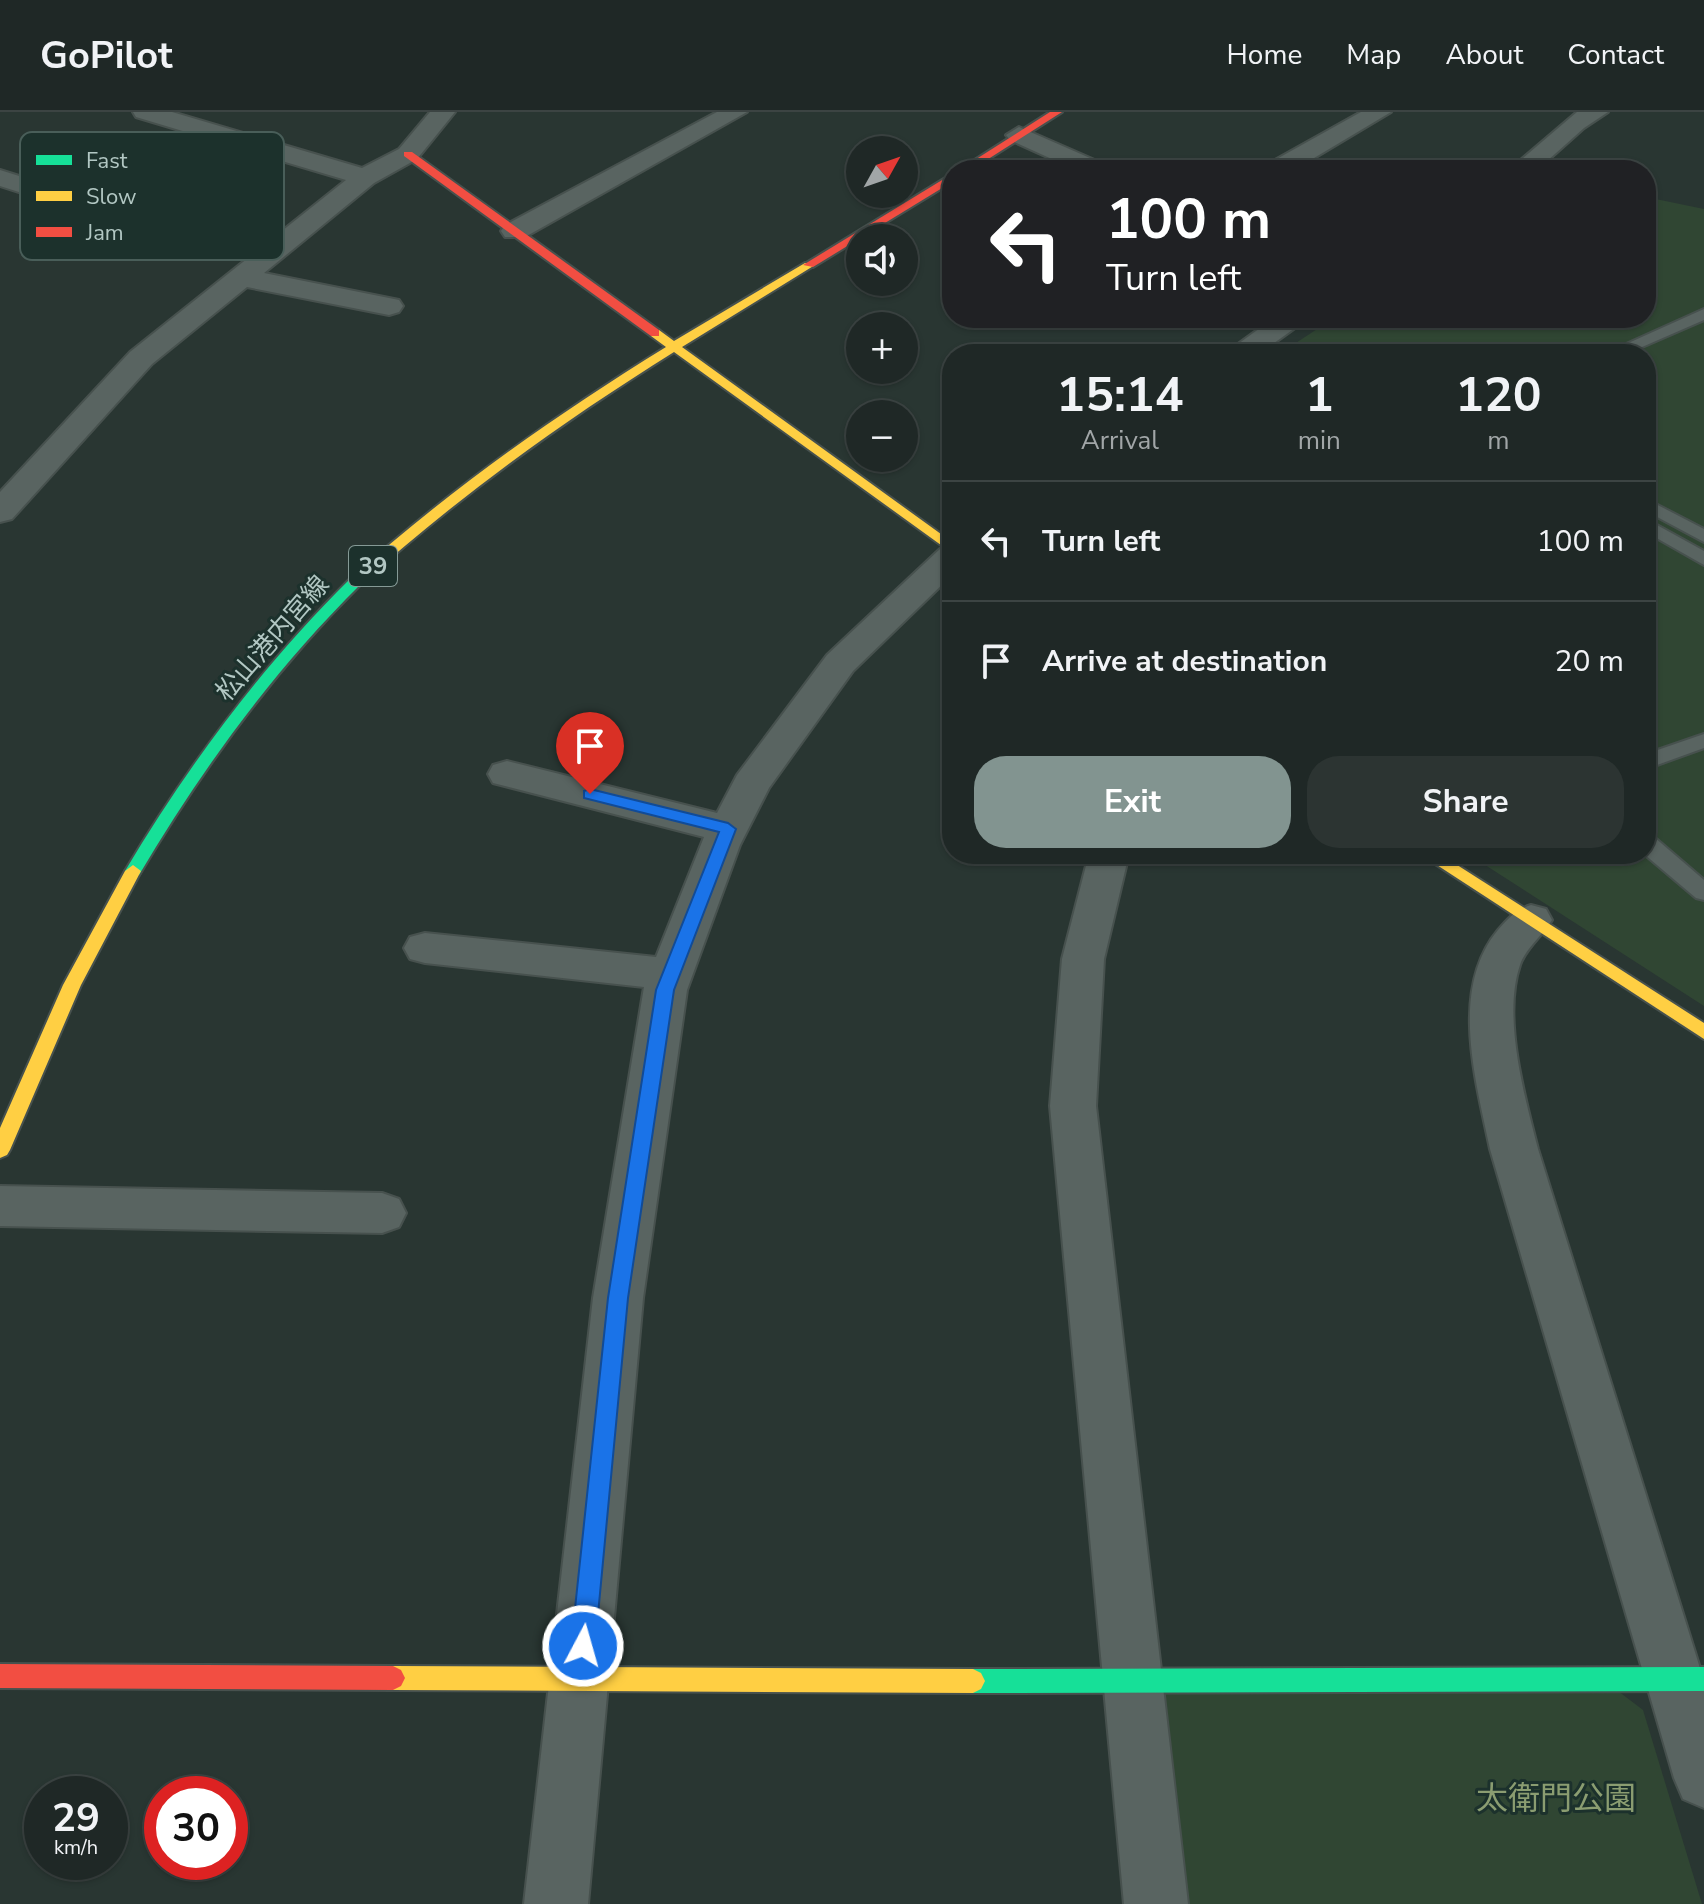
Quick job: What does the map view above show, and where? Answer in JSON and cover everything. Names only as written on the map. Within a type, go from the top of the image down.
[{"type":"street","points":[[284,242],[365,177],[408,154],[443,112]]},
{"type":"street","points":[[515,231],[735,112]]},
{"type":"street","points":[[980,160],[1057,112]]},
{"type":"street","points":[[1293,160],[1379,112]]},
{"type":"street","points":[[1533,160],[1575,123],[1596,112]]},
{"type":"street","points":[[162,114],[205,132]]},
{"type":"street","points":[[1019,135],[1075,160]]},
{"type":"street","points":[[408,154],[942,542]]},
{"type":"street","points":[[284,155],[365,177]]},
{"type":"street","points":[[0,178],[20,184]]},
{"type":"street","name":"松山港内宮線","points":[[1,1143],[70,986],[121,886],[175,800],[265,679],[322,615],[388,551],[454,497],[587,402],[942,183]]},
{"type":"street","points":[[0,512],[141,358],[262,260]]},
{"type":"street","points":[[241,277],[389,306]]},
{"type":"street","points":[[1254,344],[1279,328]]},
{"type":"street","points":[[556,1904],[618,1298],[665,990],[728,829],[751,784],[840,663],[942,566]]},
{"type":"street","points":[[507,774],[728,829]]},
{"type":"street","points":[[1107,864],[1083,959],[1073,1106],[1156,1904]]},
{"type":"street","points":[[1444,864],[1704,1032]]},
{"type":"street","points":[[1531,920],[1499,964],[1495,1004],[1498,1078],[1514,1149],[1690,1679],[1704,1778]]},
{"type":"street","points":[[425,948],[671,974]]},
{"type":"street","points":[[0,1206],[382,1213]]},
{"type":"street","points":[[0,1676],[1134,1682],[1690,1679]]},
{"type":"lane","points":[[1635,344],[1704,314]]},
{"type":"lane","points":[[1656,510],[1704,536]]},
{"type":"lane","points":[[1656,530],[1704,559]]},
{"type":"lane","points":[[1656,758],[1704,741]]},
{"type":"lane","points":[[1656,853],[1704,892]]},
{"type":"green space","points":[[1656,199],[1704,209],[1704,1006],[1484,864],[1656,864],[1656,344],[1294,344],[1319,328],[1656,328]]},
{"type":"green space","name":"太衛門公園","points":[[1618,1691],[1643,1710],[1702,1904],[1168,1904],[1149,1694]]},
{"type":"traffic: fast","points":[[133,871],[181,793],[234,718],[291,648],[355,582]]},
{"type":"traffic: fast","points":[[973,1681],[1704,1679]]},
{"type":"traffic: slow","points":[[355,582],[460,492],[516,451],[631,374],[809,265]]},
{"type":"traffic: slow","points":[[655,333],[942,542]]},
{"type":"traffic: slow","points":[[1444,864],[1704,1032]]},
{"type":"traffic: slow","points":[[0,1150],[72,985],[133,871]]},
{"type":"traffic: slow","points":[[393,1678],[973,1681]]},
{"type":"traffic: jam","points":[[980,160],[1057,112]]},
{"type":"traffic: jam","points":[[408,154],[655,333]]},
{"type":"traffic: jam","points":[[809,265],[942,183]]},
{"type":"traffic: jam","points":[[0,1676],[393,1678]]},
{"type":"route","points":[[583,1646],[618,1298],[665,990],[728,829],[590,794]]}]
